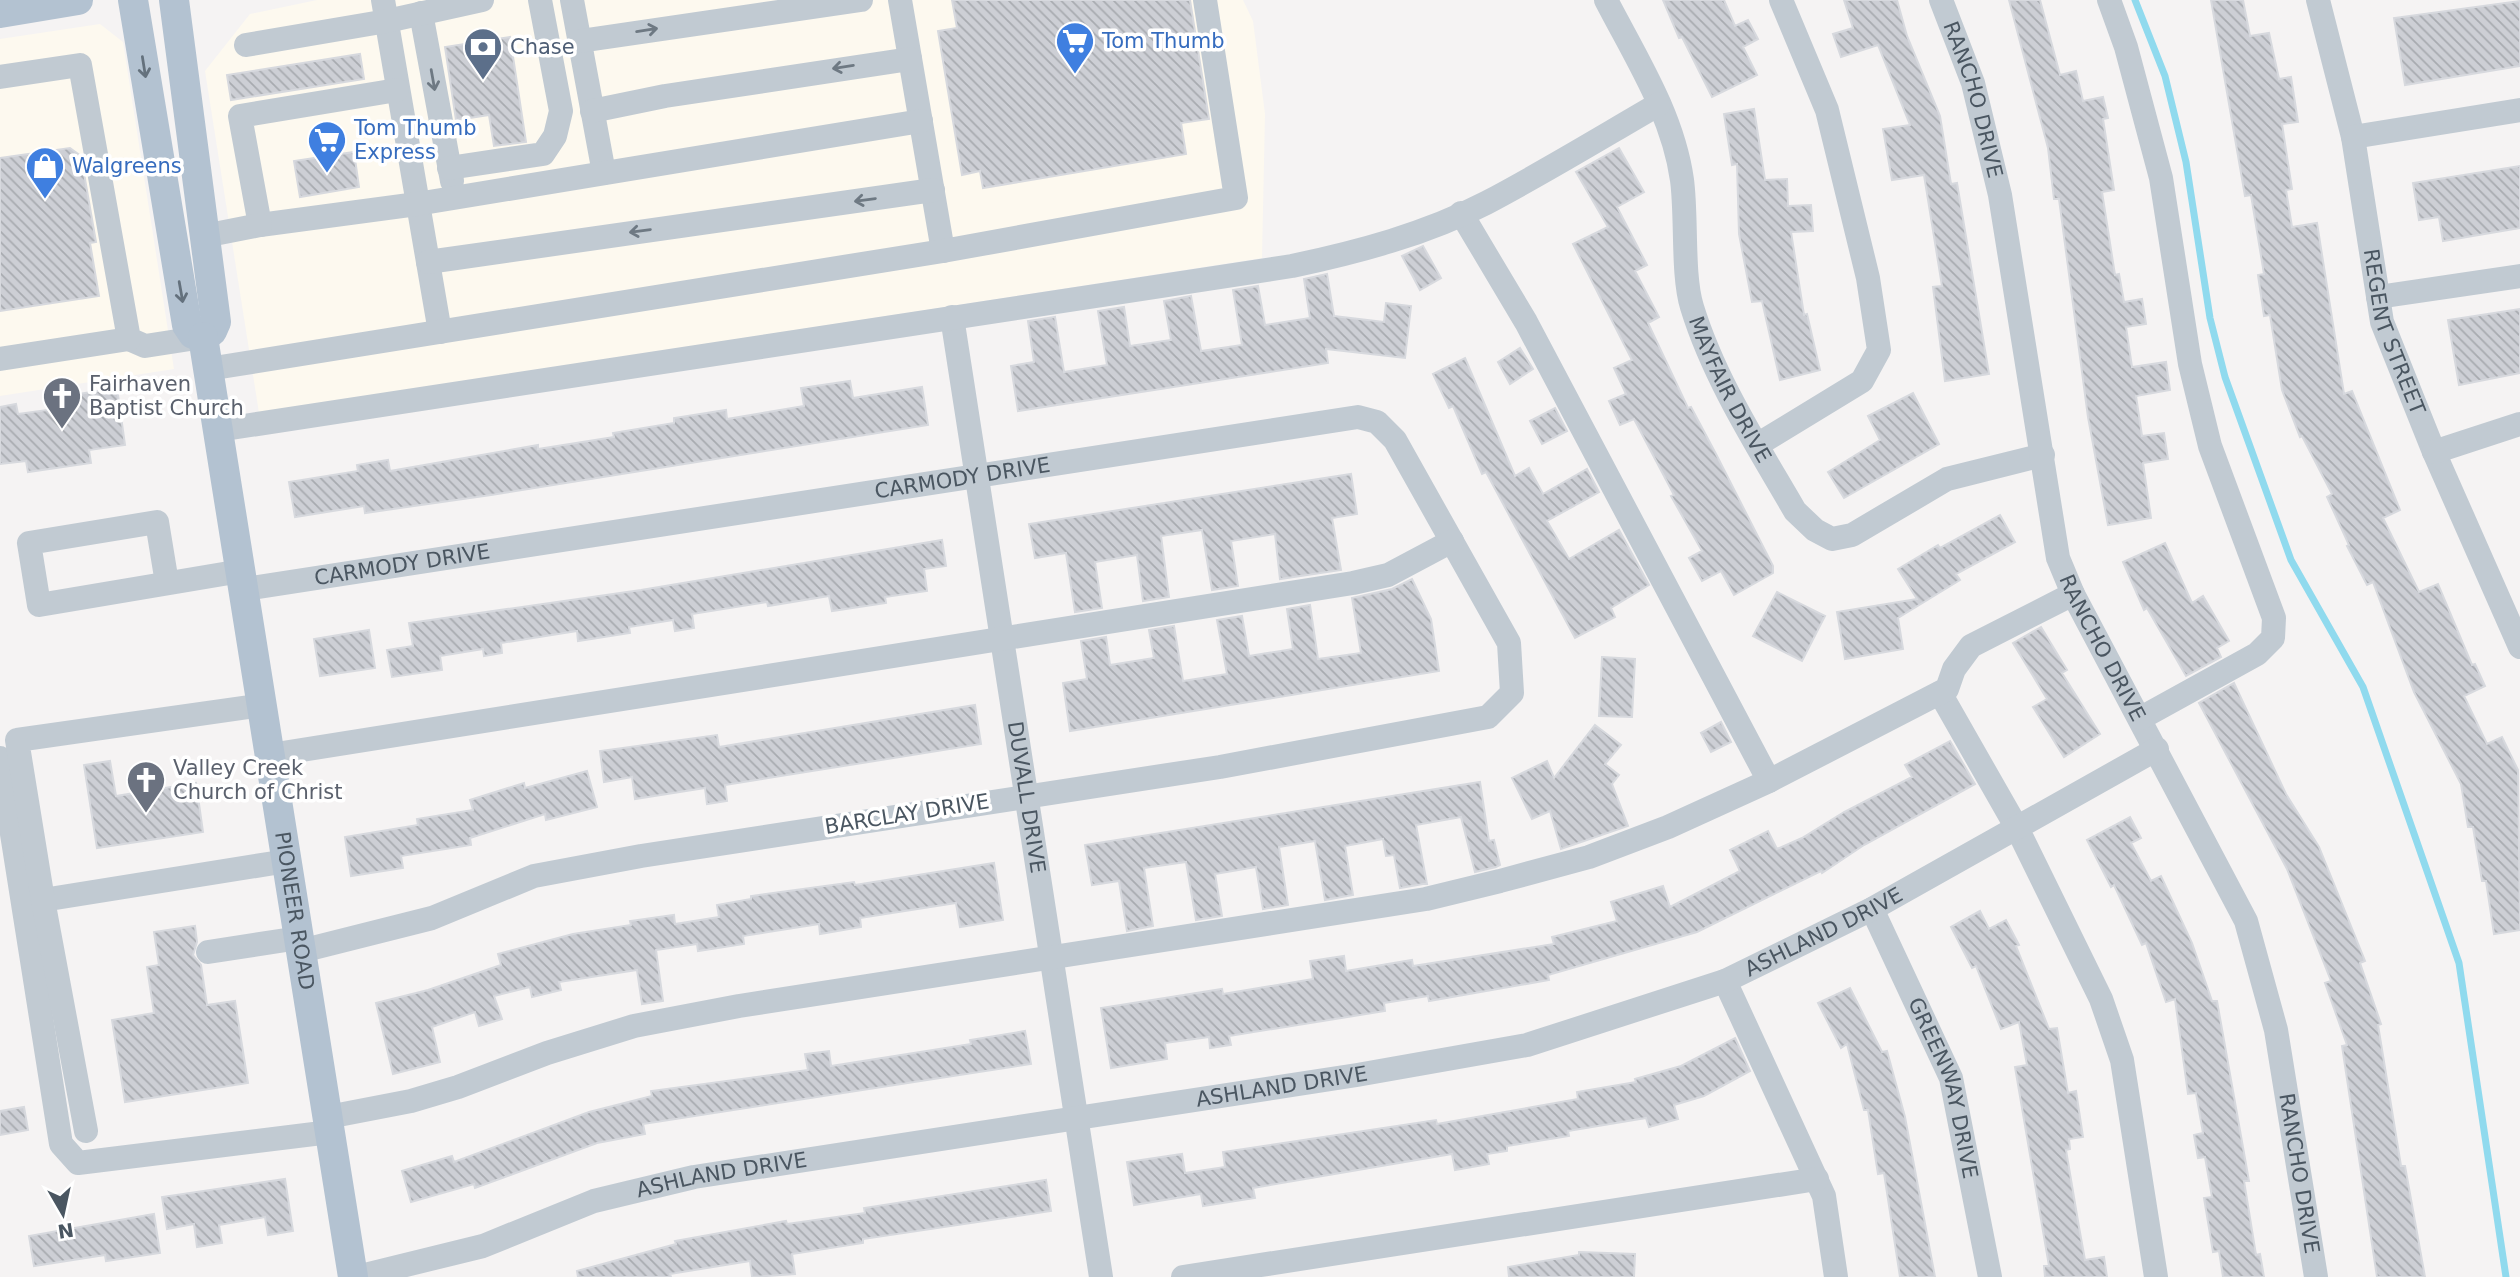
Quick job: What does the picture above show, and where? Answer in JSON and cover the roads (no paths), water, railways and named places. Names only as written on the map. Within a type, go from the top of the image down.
[{"type":"main road","points":[[0,13],[78,0]]},
{"type":"main road","name":"PIONEER ROAD","points":[[133,0],[187,325],[193,334],[203,337]]},
{"type":"main road","name":"PIONEER ROAD","points":[[174,0],[216,322],[212,331],[203,337]]},
{"type":"main road","name":"PIONEER ROAD","points":[[203,337],[355,1277]]},
{"type":"street","points":[[246,45],[385,10],[421,13],[482,0]]},
{"type":"street","points":[[449,168],[543,154],[555,136],[561,111],[540,0]]},
{"type":"street","points":[[572,0],[604,173]]},
{"type":"street","points":[[580,41],[861,0]]},
{"type":"street","points":[[900,0],[943,251]]},
{"type":"street","points":[[208,369],[943,251],[1237,198],[1205,0]]},
{"type":"street","name":"MAYFAIR DRIVE","points":[[1606,0],[1660,104],[1674,141],[1682,180],[1691,304],[1707,348],[1757,445],[1796,511],[1815,530],[1832,540],[1852,535],[1948,479],[2043,455]]},
{"type":"street","points":[[1757,445],[1862,381],[1879,350],[1868,278],[1827,110],[1781,0]]},
{"type":"street","name":"RANCHO DRIVE","points":[[1941,0],[1973,83],[2000,195],[2058,558],[2073,594],[2246,920],[2276,1030],[2316,1277]]},
{"type":"street","points":[[2109,0],[2126,47],[2161,178],[2190,364],[2210,446],[2274,618],[2273,638],[2257,654],[2140,718]]},
{"type":"street","name":"REGENT STREET","points":[[2326,1],[2353,137],[2382,321],[2434,452],[2511,605],[2520,647]]},
{"type":"street","points":[[385,10],[440,332]]},
{"type":"street","points":[[421,13],[455,198]]},
{"type":"street","points":[[592,111],[691,92],[910,59]]},
{"type":"street","points":[[0,77],[80,65],[129,339]]},
{"type":"street","points":[[260,225],[240,116],[397,90]]},
{"type":"street","points":[[218,430],[1292,266],[1349,254],[1485,203],[1660,104]]},
{"type":"street","points":[[2353,137],[2520,110]]},
{"type":"street","points":[[204,236],[260,225],[455,198],[921,121]]},
{"type":"street","points":[[428,262],[933,190]]},
{"type":"street","points":[[1461,213],[1526,322],[1769,781]]},
{"type":"street","points":[[2378,298],[2520,276]]},
{"type":"street","name":"DUVALL DRIVE","points":[[952,317],[1101,1277]]},
{"type":"street","points":[[0,359],[129,339],[145,346],[203,337]]},
{"type":"street","name":"CARMODY DRIVE","points":[[167,583],[157,522],[29,544],[39,605],[167,583],[243,580],[975,476],[1358,417],[1377,422],[1395,439],[1509,643],[1512,693]]},
{"type":"street","points":[[2434,452],[2520,424]]},
{"type":"street","points":[[270,755],[1353,583],[1388,575],[1451,541]]},
{"type":"street","points":[[0,758],[61,1144],[78,1163],[329,1124],[458,1087],[548,1053],[634,1026],[739,1006],[1426,899],[1500,881],[1611,849],[1668,827],[1769,781],[1947,690],[1954,669],[1971,646],[2073,594]]},
{"type":"street","name":"BARCLAY DRIVE","points":[[208,952],[300,944],[432,918],[534,876],[641,856],[1220,767],[1488,717],[1512,693]]},
{"type":"street","points":[[1940,693],[2017,828],[2101,999],[2122,1060],[2155,1277]]},
{"type":"street","points":[[86,1131],[43,900],[17,740],[263,705]]},
{"type":"street","name":"ASHLAND DRIVE","points":[[355,1277],[484,1246],[594,1201],[694,1177],[1076,1119],[1527,1045],[1725,981],[1872,909],[2157,749]]},
{"type":"street","points":[[43,900],[287,861]]},
{"type":"street","name":"GREENWAY DRIVE","points":[[1872,909],[1951,1078],[1990,1277]]},
{"type":"street","points":[[1725,981],[1824,1196],[1836,1277]]},
{"type":"street","points":[[1183,1277],[1817,1179]]},
{"type":"waterway","points":[[2135,0],[2165,76],[2186,162],[2210,318],[2225,377],[2291,560],[2363,687],[2459,963],[2506,1277]]},
{"type":"place","name":"Tom Thumb","points":[[1075,75]]},
{"type":"place","name":"Chase","points":[[483,81]]},
{"type":"place","name":"Tom Thumb Express","points":[[327,174]]},
{"type":"place","name":"Walgreens","points":[[45,200]]},
{"type":"place","name":"Fairhaven Baptist Church","points":[[62,430]]},
{"type":"place","name":"Valley Creek Church of Christ","points":[[146,814]]}]
